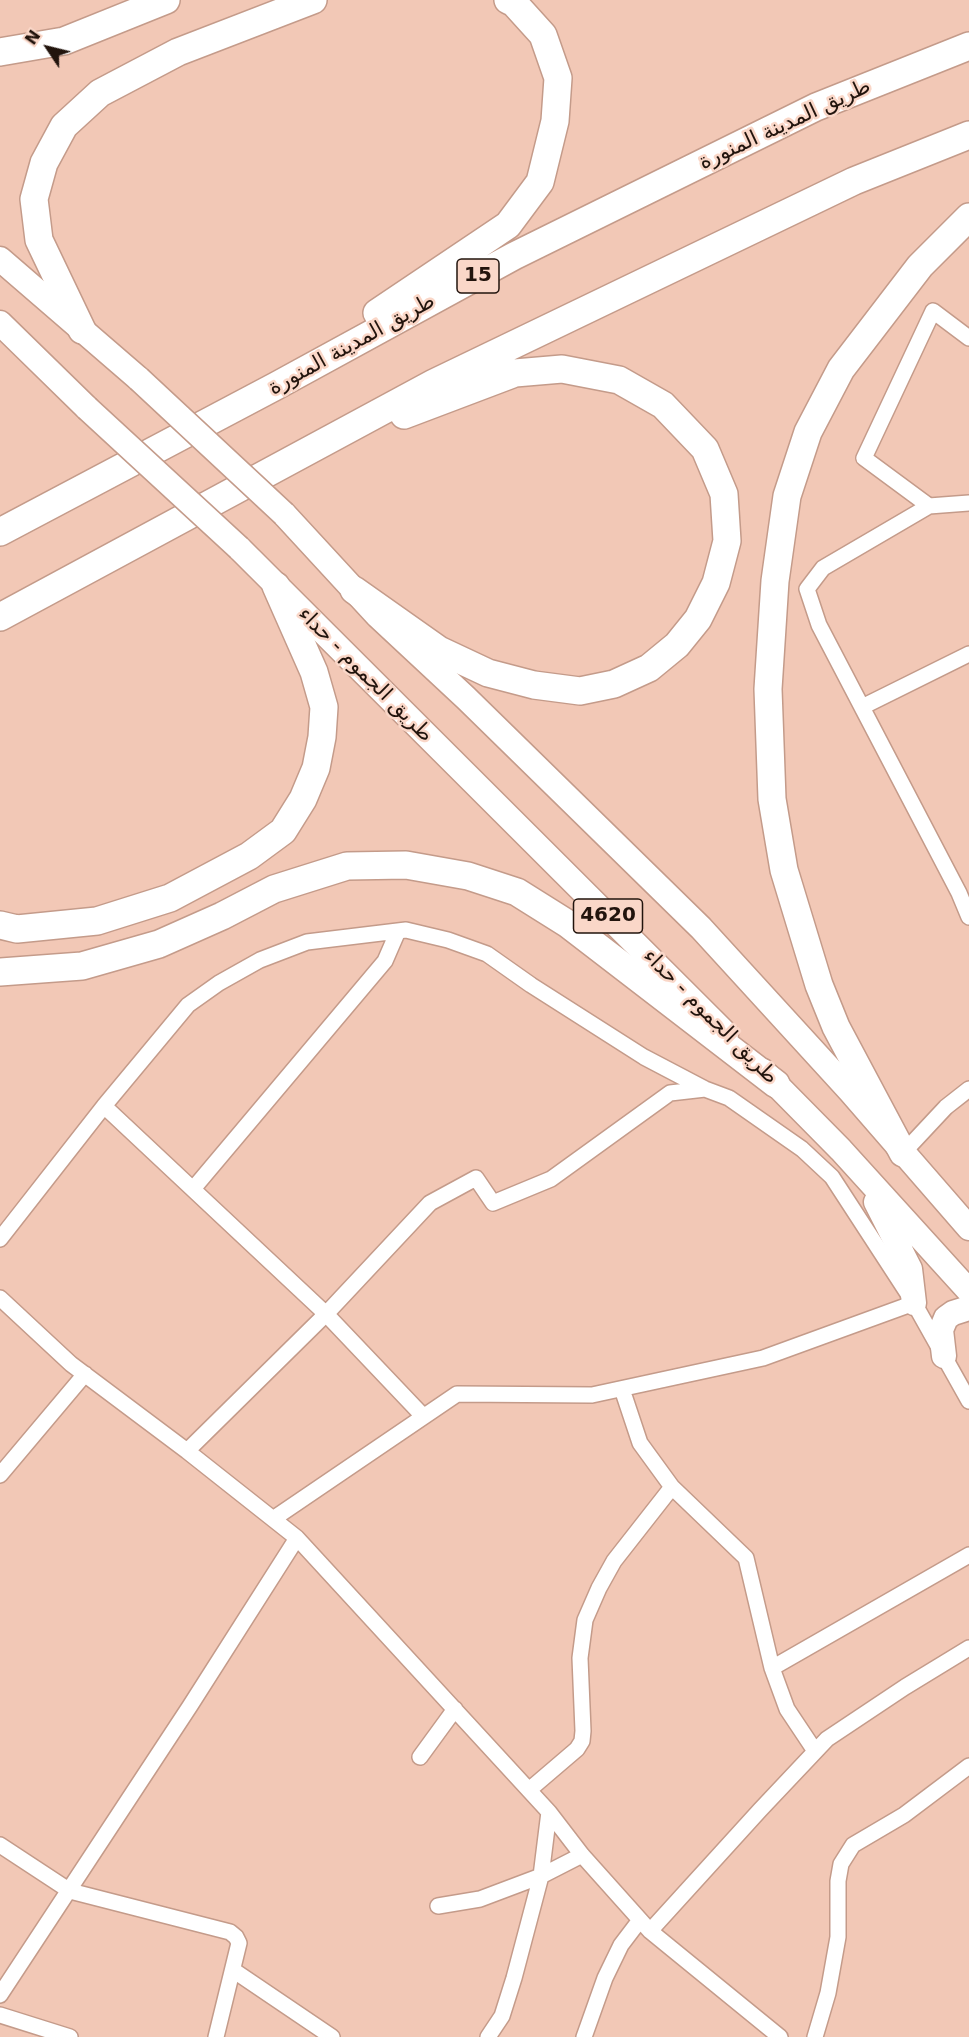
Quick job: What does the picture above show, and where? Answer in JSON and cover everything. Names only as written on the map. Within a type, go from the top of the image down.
[{"type":"highway","points":[[0,52],[64,41],[166,0]]},
{"type":"highway","points":[[82,330],[39,240],[34,199],[44,163],[64,126],[100,93],[178,52],[313,0]]},
{"type":"highway","points":[[224,414],[508,225],[540,182],[555,121],[558,78],[543,35],[514,3],[508,0]]},
{"type":"highway","name":"طريق المدينة المنورة","points":[[0,532],[224,414],[514,256],[816,107],[969,46]]},
{"type":"highway","points":[[0,617],[434,383],[854,181],[969,135]]},
{"type":"highway","points":[[903,1153],[836,1027],[819,985],[784,870],[772,799],[768,700],[775,580],[787,496],[808,432],[841,369],[920,267],[969,216]]},
{"type":"highway","points":[[311,450],[515,373],[562,369],[619,380],[663,405],[705,448],[724,494],[727,541],[716,583],[698,619],[677,645],[649,668],[614,684],[579,691],[534,685],[488,673],[439,650],[354,590]]},
{"type":"highway","points":[[0,524],[53,504]]},
{"type":"highway","points":[[0,925],[18,929],[97,921],[170,898],[249,856],[283,831],[303,799],[316,768],[322,737],[324,707],[314,672],[276,586]]},
{"type":"highway","points":[[0,972],[82,966],[159,944],[222,916],[274,889],[347,866],[406,865],[468,876],[518,892],[568,924],[776,1083]]},
{"type":"main road","points":[[0,259],[82,330]]},
{"type":"main road","name":"طريق الجموم - حداء","points":[[0,323],[87,408],[238,548],[776,1083],[854,1163],[969,1291]]},
{"type":"main road","name":"4620","points":[[82,330],[139,379],[284,514],[378,616],[466,698],[701,927],[850,1091],[969,1228]]},
{"type":"main road","points":[[854,1163],[902,1250],[910,1269],[914,1303]]},
{"type":"main road","points":[[944,1356],[941,1330],[946,1318],[969,1308]]},
{"type":"street","points":[[928,506],[864,458],[933,311],[969,338]]},
{"type":"street","points":[[969,503],[928,506],[823,568],[807,589],[819,624],[862,707],[964,890],[969,917]]},
{"type":"street","points":[[862,707],[969,654]]},
{"type":"street","points":[[0,1239],[104,1106],[188,1005],[219,983],[260,960],[307,942],[406,930],[448,940],[487,954],[634,1051],[705,1089],[729,1098],[802,1149],[832,1176],[914,1303],[969,1401]]},
{"type":"street","points":[[193,1189],[385,961],[398,931]]},
{"type":"street","points":[[187,1451],[326,1314],[430,1203],[476,1178],[493,1203],[551,1179],[670,1094],[705,1089]]},
{"type":"street","points":[[903,1153],[946,1107],[969,1089]]},
{"type":"street","points":[[104,1106],[326,1314],[423,1416]]},
{"type":"street","points":[[0,1298],[85,1374],[297,1538],[549,1812],[582,1855],[645,1926],[780,2037]]},
{"type":"street","points":[[273,1520],[457,1394],[592,1395],[763,1358],[914,1303]]},
{"type":"street","points":[[0,1475],[85,1374]]},
{"type":"street","points":[[622,1389],[640,1443],[672,1486],[746,1558],[772,1668],[788,1709],[815,1752]]},
{"type":"street","points":[[529,1791],[577,1749],[582,1741],[580,1659],[585,1620],[614,1561],[672,1486]]},
{"type":"street","points":[[0,1995],[70,1891],[297,1538]]},
{"type":"street","points":[[772,1668],[969,1555]]},
{"type":"street","points":[[584,2037],[605,1978],[621,1945],[645,1926],[827,1739],[969,1648]]},
{"type":"street","points":[[420,1757],[454,1709]]},
{"type":"street","points":[[815,2037],[828,1993],[838,1937],[838,1881],[841,1864],[854,1845],[904,1815],[969,1766]]},
{"type":"street","points":[[488,2037],[502,2016],[514,1978],[541,1876],[549,1812]]},
{"type":"street","points":[[0,1845],[70,1891],[230,1932],[239,1943],[216,2037]]},
{"type":"street","points":[[438,1906],[480,1899],[541,1876],[582,1855]]},
{"type":"street","points":[[232,1970],[332,2037]]},
{"type":"street","points":[[0,2015],[70,2037]]}]
